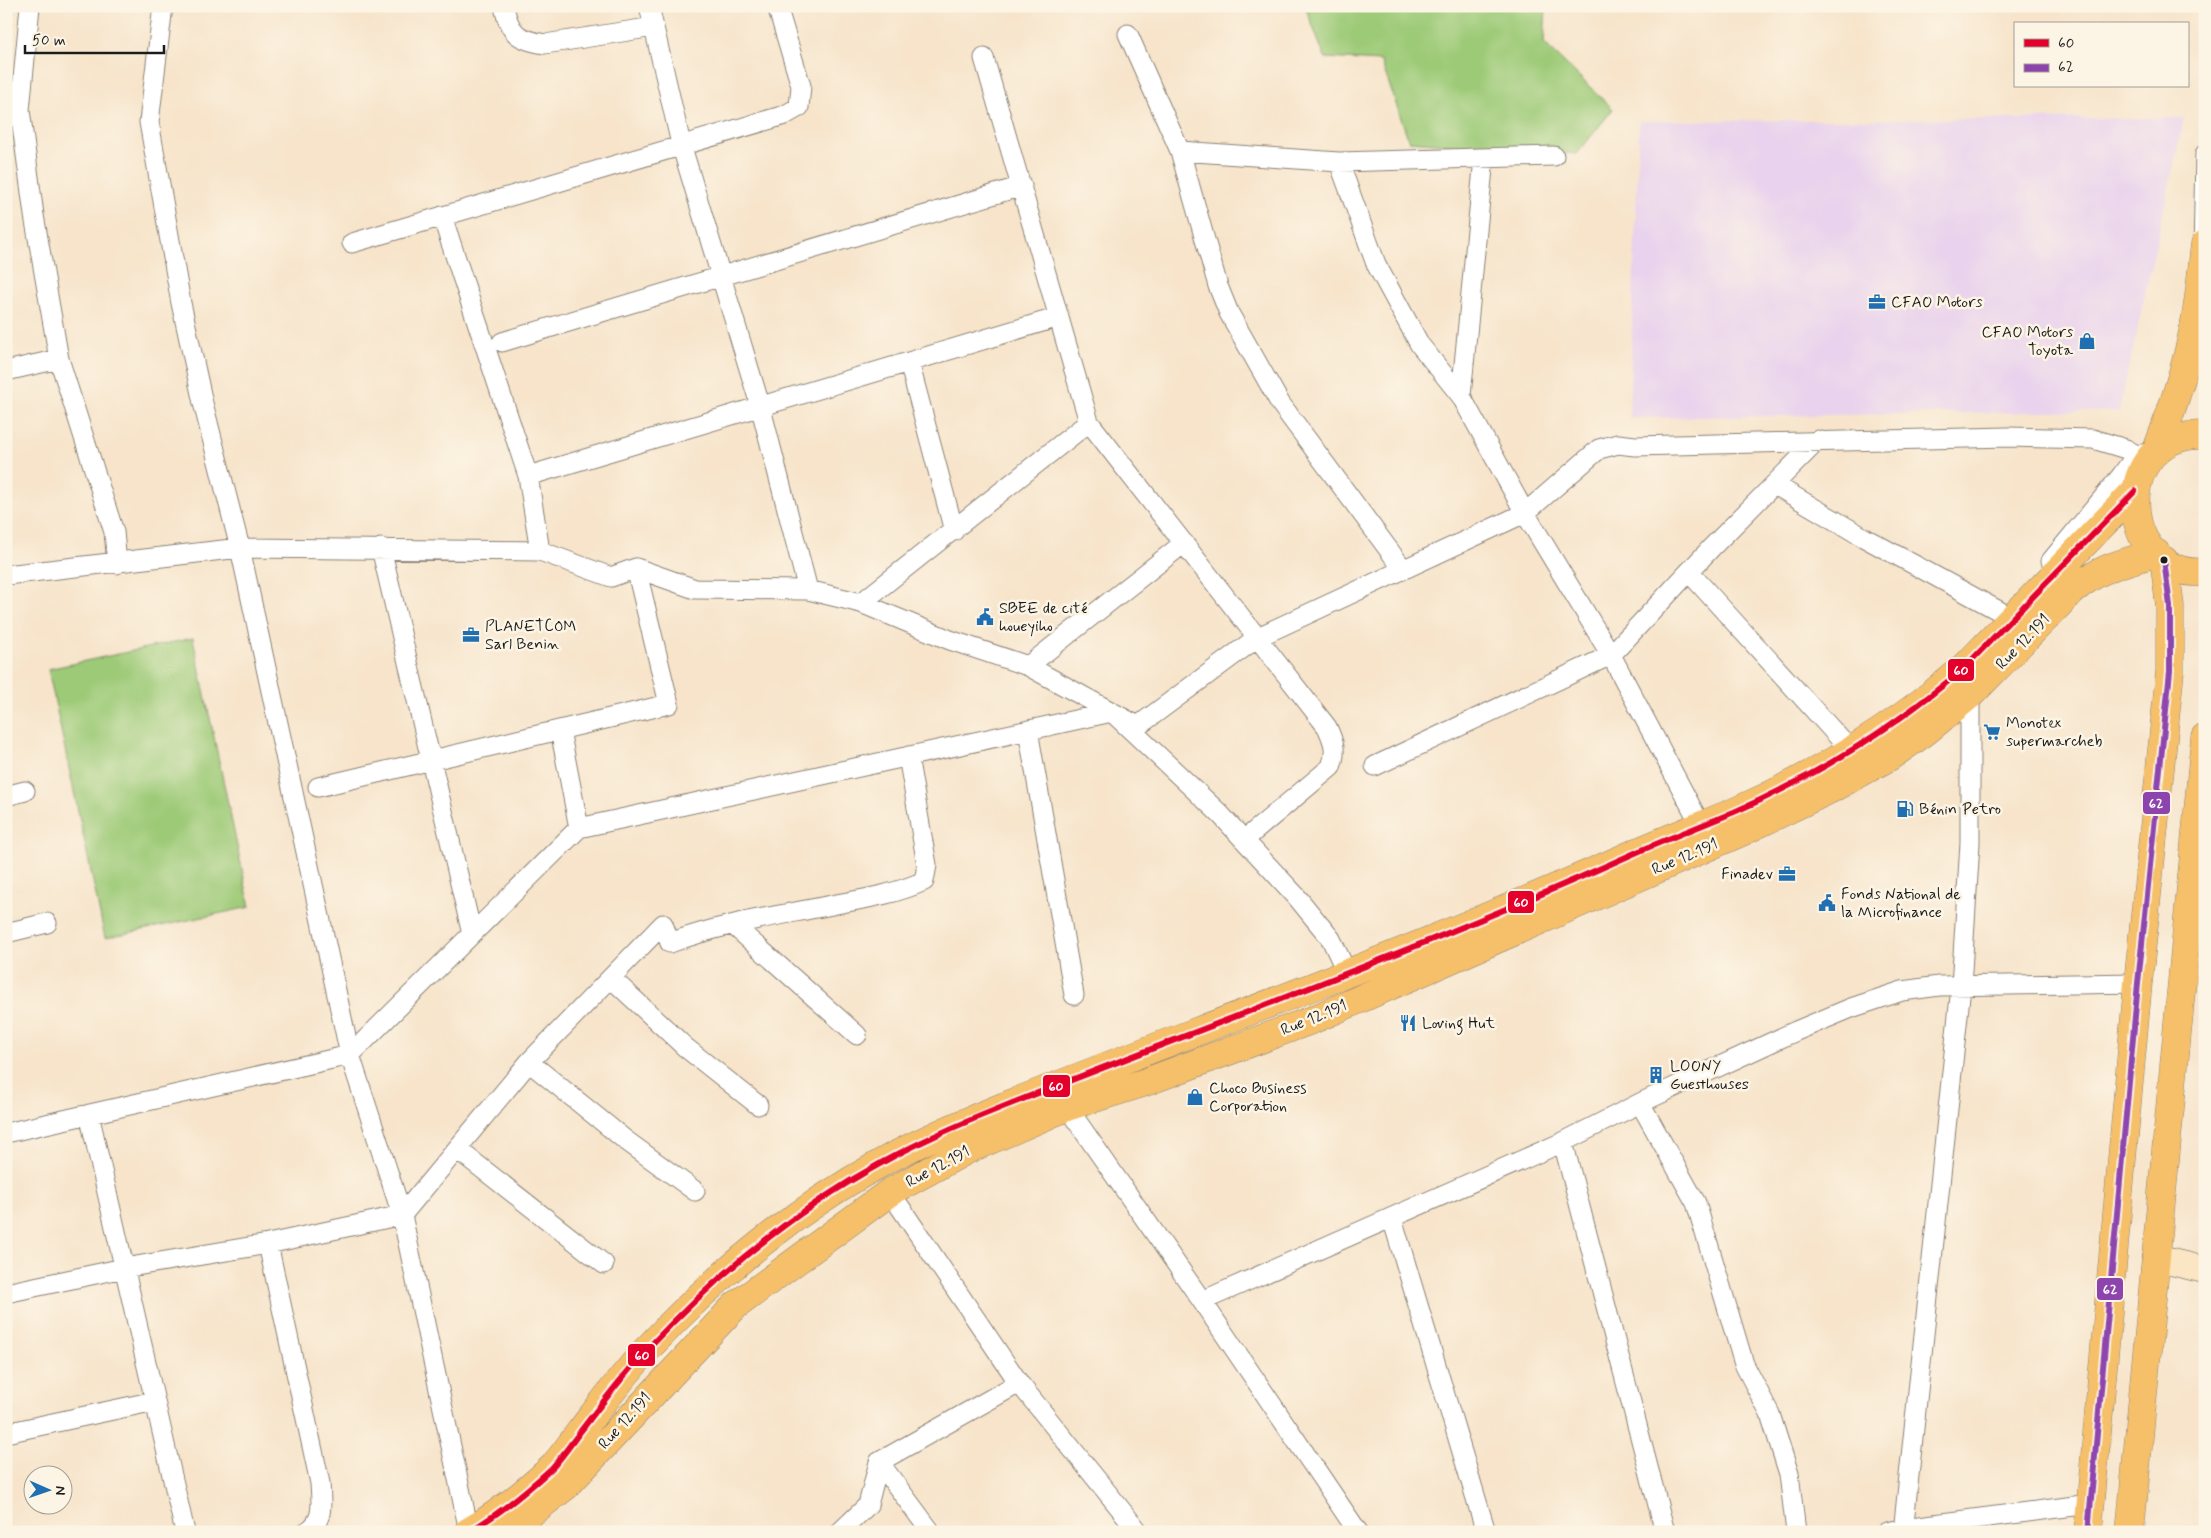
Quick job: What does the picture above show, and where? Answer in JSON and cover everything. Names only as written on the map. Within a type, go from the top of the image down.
[{"type":"main road","points":[[2204,254],[2189,350],[2171,412],[2146,453],[2135,491],[2134,508],[2138,525],[2146,541],[2160,557],[2181,569],[2205,572]]},
{"type":"main road","points":[[2146,453],[2176,439],[2205,434]]},
{"type":"main road","name":"Rue 12.191","points":[[468,1532],[498,1514],[553,1467],[652,1344],[706,1292],[744,1257],[795,1218],[836,1190],[883,1162],[945,1131],[1463,928],[1645,848],[1735,812],[1786,787],[1886,730],[1933,695],[1964,668],[2135,491]]},
{"type":"main road","points":[[2088,1532],[2138,983],[2170,671],[2170,606],[2160,557]]},
{"type":"main road","name":"Rue 12.191","points":[[506,1532],[566,1486],[735,1306],[890,1192],[967,1150],[1067,1107],[1144,1083],[1312,1020],[1742,832],[1829,790],[1889,757],[1925,732],[1970,695],[2073,590],[2089,578],[2105,568],[2160,557]]},
{"type":"main road","points":[[2130,1532],[2205,737]]},
{"type":"street","points":[[30,6],[20,110],[34,215],[59,359],[114,532],[117,564]]},
{"type":"street","points":[[163,6],[149,122],[181,303],[203,403],[240,548],[350,1055],[402,1214],[468,1532]]},
{"type":"street","points":[[504,6],[508,24],[517,36],[531,42],[545,44],[654,27]]},
{"type":"street","points":[[649,6],[681,144],[719,276],[760,405],[808,590]]},
{"type":"street","points":[[352,243],[681,144],[785,115],[799,107],[801,86],[777,6]]},
{"type":"street","points":[[1128,34],[1180,151],[1218,286],[1229,313],[1280,403],[1404,569]]},
{"type":"street","points":[[984,58],[1089,422],[1327,727],[1334,742],[1336,754],[1331,768],[1244,840]]},
{"type":"street","points":[[1180,151],[1339,162],[1554,156]]},
{"type":"street","points":[[2204,254],[2205,154]]},
{"type":"street","points":[[1461,396],[1484,158]]},
{"type":"street","points":[[1339,162],[1376,264],[1420,345],[1461,396],[1525,513],[1611,655],[1697,818]]},
{"type":"street","points":[[502,342],[1022,186]]},
{"type":"street","points":[[442,216],[528,476],[540,551]]},
{"type":"street","points":[[528,476],[760,405],[1059,318]]},
{"type":"street","points":[[6,371],[59,359]]},
{"type":"street","points":[[909,362],[954,530]]},
{"type":"street","points":[[861,603],[1089,422]]},
{"type":"street","points":[[6,575],[117,564],[240,548],[540,551],[611,577],[636,568],[695,589],[808,590],[861,603],[950,640],[1028,666],[1138,726],[1258,637],[1525,513],[1599,449],[1618,444],[1635,446],[1818,440],[2008,438],[2093,439],[2146,453]]},
{"type":"street","points":[[1376,766],[1611,655],[1818,440]]},
{"type":"street","points":[[1645,848],[1697,818],[1844,743],[1883,719],[1929,684],[1968,650],[2003,613],[2047,566],[2121,476],[2146,453]]},
{"type":"street","points":[[1775,485],[1863,537],[2003,613]]},
{"type":"street","points":[[1028,666],[1184,543]]},
{"type":"street","points":[[381,548],[472,934]]},
{"type":"street","points":[[318,787],[669,704],[636,568]]},
{"type":"street","points":[[1689,572],[1844,743]]},
{"type":"street","points":[[1970,695],[1970,843],[1962,987],[1898,1530],[2090,1504]]},
{"type":"street","points":[[6,1133],[350,1055],[579,828],[1112,712]]},
{"type":"street","points":[[1112,712],[1220,813],[1296,896],[1331,939],[1347,972]]},
{"type":"street","points":[[560,730],[579,828]]},
{"type":"street","points":[[1028,730],[1074,995]]},
{"type":"street","points":[[6,1293],[124,1268],[268,1244],[402,1214],[529,1062],[663,924],[670,943],[701,931],[877,896],[908,888],[924,881],[927,865],[908,756]]},
{"type":"street","points":[[6,796],[25,791]]},
{"type":"street","points":[[6,933],[46,923]]},
{"type":"street","points":[[733,925],[857,1035]]},
{"type":"street","points":[[611,978],[685,1047],[758,1105]]},
{"type":"street","points":[[1202,1301],[1563,1142],[1640,1103],[1852,1008],[1902,991],[1939,986],[2138,983]]},
{"type":"street","points":[[529,1062],[624,1138],[695,1191]]},
{"type":"street","points":[[1640,1103],[1696,1203],[1744,1364],[1770,1414],[1789,1474],[1796,1532]]},
{"type":"street","points":[[1067,1107],[1202,1301],[1358,1532]]},
{"type":"street","points":[[89,1114],[185,1532]]},
{"type":"street","points":[[1563,1142],[1665,1532]]},
{"type":"street","points":[[457,1149],[604,1264]]},
{"type":"street","points":[[890,1192],[1020,1382],[1139,1532]]},
{"type":"street","points":[[1392,1218],[1486,1532]]},
{"type":"street","points":[[268,1244],[320,1483],[322,1511],[315,1526],[306,1532]]},
{"type":"street","points":[[2156,1258],[2205,1270]]},
{"type":"street","points":[[840,1532],[868,1505],[879,1462],[1020,1382]]},
{"type":"street","points":[[6,1433],[155,1402]]},
{"type":"street","points":[[879,1462],[931,1532]]},
{"type":"shaded area","name":"CFAO Motors","points":[[2184,118],[2119,411],[1629,418],[1639,121]]},
{"type":"green space","points":[[1305,6],[1546,6],[1544,43],[1613,109],[1577,154],[1409,141],[1381,61],[1325,58]]},
{"type":"green space","points":[[193,638],[250,907],[105,938],[48,669]]},
{"type":"transit line","name":"60","points":[[468,1532],[512,1503],[552,1468],[633,1365],[704,1292],[760,1244],[851,1180],[912,1147],[970,1120],[1478,921],[1734,812],[1795,783],[1883,730],[1938,690],[1964,668],[2135,491]]},
{"type":"transit line","name":"62","points":[[2088,1532],[2138,983],[2170,671],[2170,606],[2164,560]]},
{"type":"place","name":"CFAO Motors","points":[[1877,302]]},
{"type":"place","name":"CFAO Motors Toyota","points":[[2087,341]]},
{"type":"place","name":"SBEE de cité houeyiho","points":[[985,617]]},
{"type":"place","name":"PLANETCOM Sarl Benin","points":[[471,635]]},
{"type":"place","name":"Monotex supermarcheb","points":[[1992,732]]},
{"type":"place","name":"Bénin Petro","points":[[1905,809]]},
{"type":"place","name":"Finadev","points":[[1787,874]]},
{"type":"place","name":"Fonds National de la Microfinance","points":[[1827,903]]},
{"type":"place","name":"Loving Hut","points":[[1408,1023]]},
{"type":"place","name":"LOONY Guesthouses","points":[[1656,1075]]},
{"type":"place","name":"Choco Business Corporation","points":[[1195,1097]]}]
